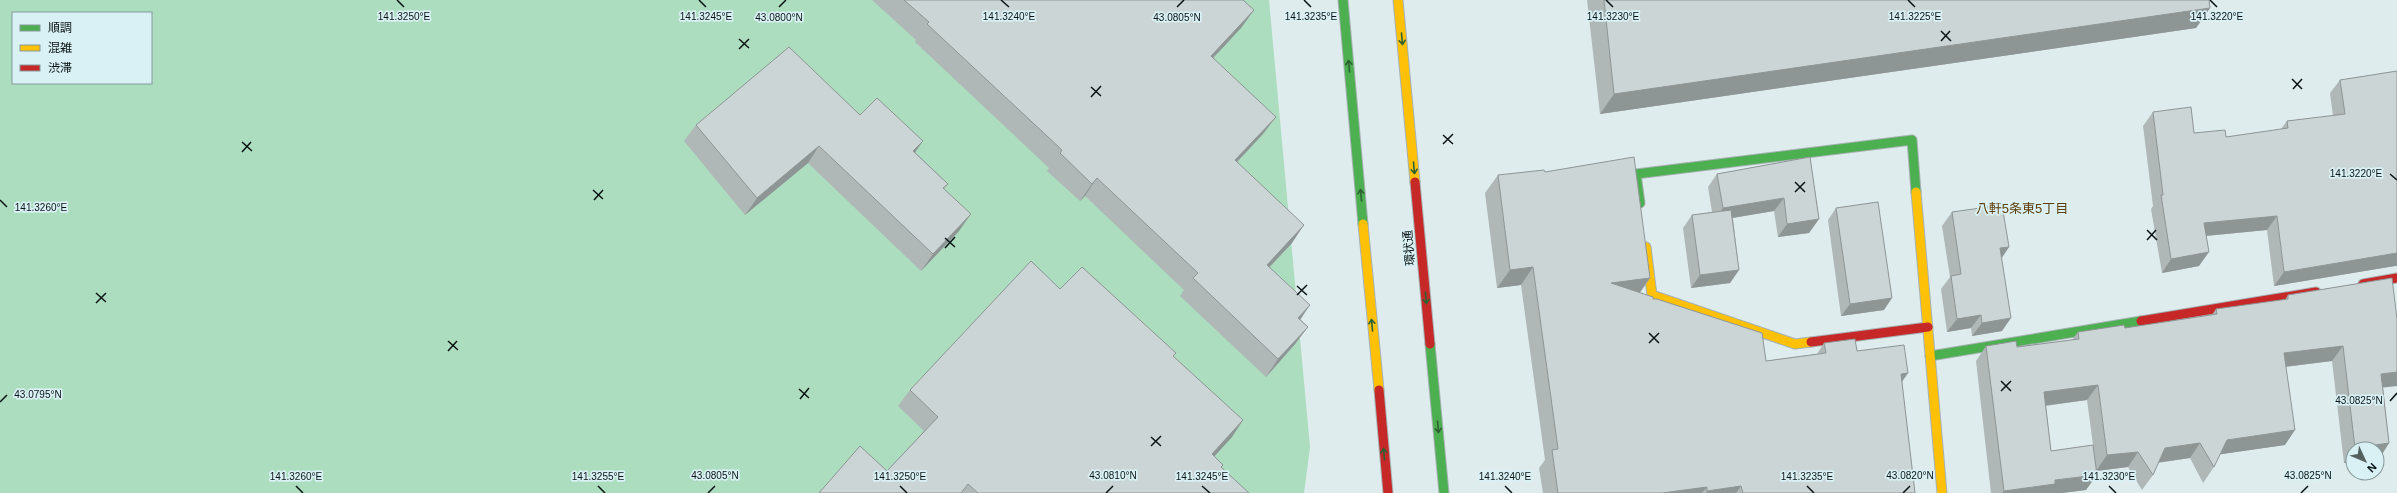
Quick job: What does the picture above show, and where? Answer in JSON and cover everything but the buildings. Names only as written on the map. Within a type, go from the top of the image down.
[{"type":"street","points":[[1343,0],[1388,493]]},
{"type":"street","name":"環状通","points":[[1398,0],[1444,493]]},
{"type":"street","points":[[1641,212],[1636,174],[1912,140],[1942,493]]},
{"type":"street","points":[[1644,235],[1652,295],[1795,344],[1928,327]]},
{"type":"street","points":[[2350,286],[2397,278]]},
{"type":"street","points":[[1930,356],[2327,290]]},
{"type":"green space","points":[[0,0],[1269,0],[1310,447],[1304,493],[0,493]]},
{"type":"traffic: fast","points":[[1343,0],[1363,224]]},
{"type":"traffic: fast","points":[[1640,203],[1636,174],[1912,140],[1916,192]]},
{"type":"traffic: fast","points":[[1930,356],[2141,321]]},
{"type":"traffic: fast","points":[[1430,344],[1444,493]]},
{"type":"traffic: slow","points":[[1398,0],[1415,182]]},
{"type":"traffic: slow","points":[[1916,192],[1942,493]]},
{"type":"traffic: slow","points":[[1363,224],[1379,390]]},
{"type":"traffic: slow","points":[[1646,247],[1652,295],[1795,344],[1811,342]]},
{"type":"traffic: jam","points":[[1415,182],[1430,344]]},
{"type":"traffic: jam","points":[[2363,284],[2397,278]]},
{"type":"traffic: jam","points":[[2141,321],[2316,292]]},
{"type":"traffic: jam","points":[[1811,342],[1928,327]]},
{"type":"traffic: jam","points":[[1379,390],[1388,493]]},
{"type":"district","name":"八軒5条東5丁目","points":[[2022,208]]}]
